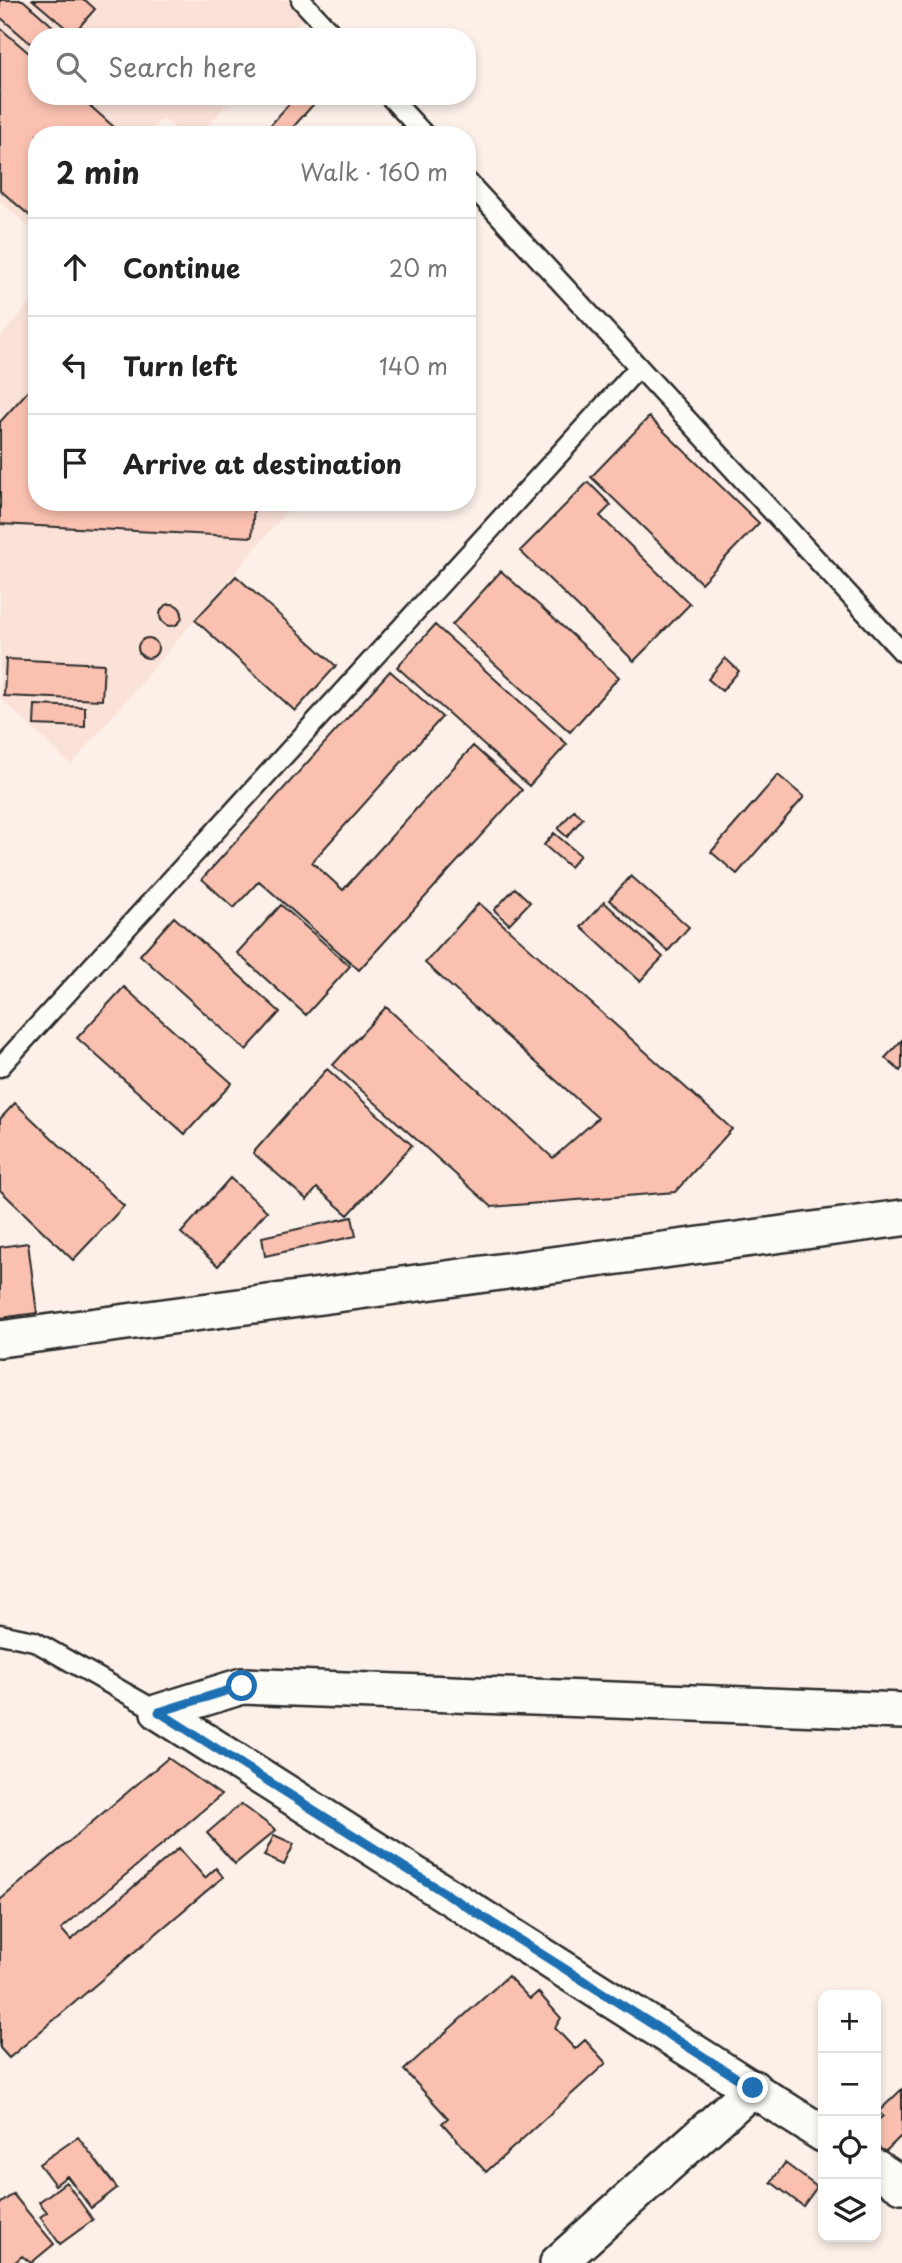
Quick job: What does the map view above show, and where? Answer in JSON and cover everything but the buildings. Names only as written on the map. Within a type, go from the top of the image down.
[{"type":"street","points":[[0,1339],[902,1218]]},
{"type":"street","points":[[159,1712],[242,1686],[902,1711]]},
{"type":"street","points":[[159,1712],[818,2131]]},
{"type":"street","points":[[558,2263],[753,2088]]},
{"type":"street","points":[[881,2171],[902,2185]]},
{"type":"lane","points":[[301,0],[327,28]]},
{"type":"lane","points":[[397,105],[417,126]]},
{"type":"lane","points":[[476,191],[902,652]]},
{"type":"lane","points":[[0,1067],[639,367]]},
{"type":"lane","points":[[0,1634],[34,1641],[159,1712]]},
{"type":"shaded area","points":[[0,0],[292,0],[307,15],[295,28],[28,28],[28,105],[226,105],[208,126],[172,126],[163,118],[155,126],[28,126],[28,226],[0,201]]},
{"type":"shaded area","points":[[28,305],[28,511],[287,511],[71,765],[0,698],[0,337]]},
{"type":"route","points":[[242,1686],[159,1712],[753,2088]]}]
